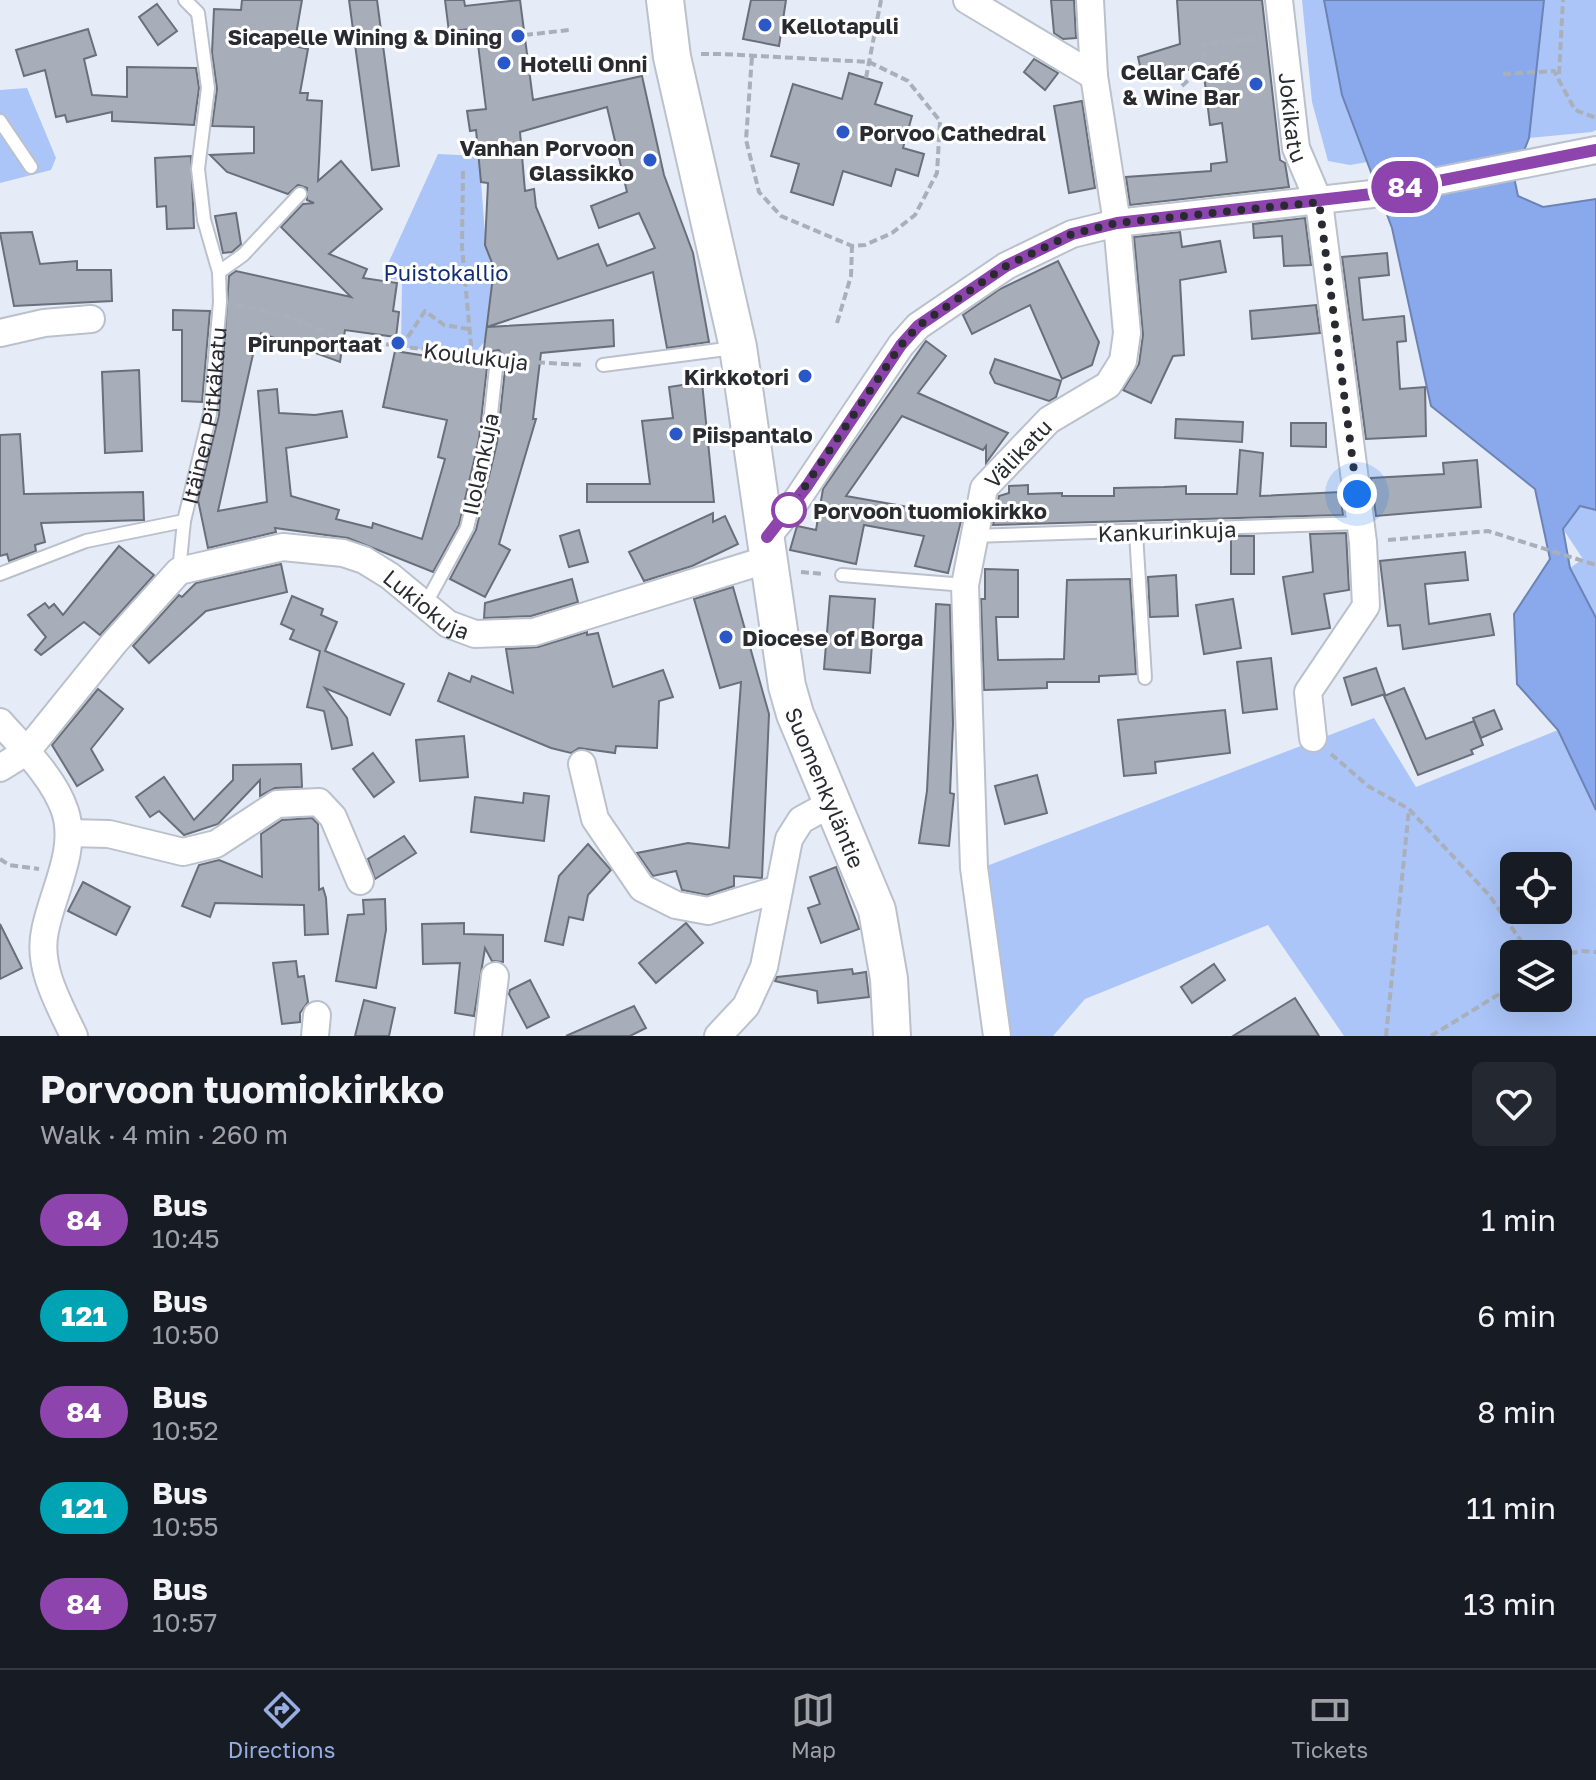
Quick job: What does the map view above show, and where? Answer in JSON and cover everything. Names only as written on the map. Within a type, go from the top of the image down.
[{"type":"street","points":[[665,0],[672,57],[738,347],[776,556]]},
{"type":"street","points":[[967,0],[1094,76]]},
{"type":"street","name":"Välikatu","points":[[997,1036],[974,868],[965,585],[972,536],[984,488],[1049,420],[1108,385],[1123,361],[1127,333],[1117,223],[1094,76],[1090,0]]},
{"type":"street","name":"Jokikatu","points":[[1279,0],[1296,148],[1319,202],[1362,532],[1366,606],[1308,692],[1313,738]]},
{"type":"street","points":[[776,556],[794,504],[901,345],[918,326],[1006,266],[1072,234],[1117,223],[1372,194],[1596,150]]},
{"type":"street","points":[[0,333],[44,323],[91,319]]},
{"type":"street","name":"Lukiokuja","points":[[179,571],[283,547],[343,553],[364,560],[390,576],[448,624],[475,634],[534,632],[776,556]]},
{"type":"street","name":"Suomenkyläntie","points":[[776,556],[787,686],[795,714],[877,910],[889,979],[892,1036]]},
{"type":"street","points":[[0,768],[26,752],[114,643],[179,571]]},
{"type":"street","points":[[0,722],[59,796],[69,833],[44,933],[45,964],[74,1036]]},
{"type":"street","points":[[582,764],[595,819],[642,888],[676,905],[708,911],[779,889]]},
{"type":"street","points":[[69,833],[109,834],[183,852],[216,844],[277,804],[319,802],[333,817],[360,881]]},
{"type":"street","points":[[718,1036],[755,991],[764,967],[789,839],[801,820],[832,803]]},
{"type":"street","points":[[488,1036],[495,976]]},
{"type":"lane","name":"Itäinen Pitkäkatu","points":[[179,571],[184,521],[210,414],[220,302],[219,272],[204,220],[198,169],[208,88],[198,13],[185,0]]},
{"type":"lane","points":[[0,121],[31,167]]},
{"type":"lane","points":[[219,272],[243,255],[300,194]]},
{"type":"lane","points":[[603,365],[738,347]]},
{"type":"lane","name":"Ilolankuja","points":[[424,607],[467,528],[488,441],[497,359]]},
{"type":"lane","points":[[0,574],[86,541],[184,521]]},
{"type":"lane","name":"Kankurinkuja","points":[[972,536],[1362,532]]},
{"type":"lane","points":[[1136,533],[1145,678]]},
{"type":"lane","points":[[842,575],[965,585]]},
{"type":"path","points":[[866,78],[881,0]]},
{"type":"path","points":[[1559,77],[1563,0]]},
{"type":"path","points":[[525,35],[569,30]]},
{"type":"path","points":[[1182,86],[1205,64],[1203,44],[1283,37]]},
{"type":"path","points":[[672,57],[722,54],[869,62],[908,81],[940,121],[937,173],[915,215],[892,233],[865,245],[852,246],[781,216],[759,192],[746,140],[752,56]]},
{"type":"path","points":[[1503,74],[1550,70],[1559,77],[1575,110],[1596,118]]},
{"type":"path","points":[[463,171],[462,247],[472,356]]},
{"type":"path","points":[[837,323],[851,276],[852,246]]},
{"type":"path","name":"Koulukuja","points":[[220,302],[289,317],[340,338],[497,359],[603,365]]},
{"type":"path","points":[[401,347],[425,311],[444,325],[469,329]]},
{"type":"path","points":[[1362,532],[1488,531],[1596,565]]},
{"type":"path","points":[[776,556],[842,575]]},
{"type":"path","points":[[1313,738],[1368,786],[1409,809],[1489,895],[1520,940]]},
{"type":"path","points":[[1386,1036],[1409,809]]},
{"type":"path","points":[[0,859],[9,865],[61,873]]},
{"type":"path","points":[[1572,953],[1596,952]]},
{"type":"path","points":[[1431,1036],[1500,994]]},
{"type":"green space","points":[[1302,0],[1324,0],[1342,95],[1367,162],[1350,165],[1328,161],[1312,102]]},
{"type":"green space","points":[[1544,0],[1596,0],[1596,130],[1592,132],[1529,138]]},
{"type":"green space","points":[[27,88],[56,158],[51,170],[0,183],[0,90]]},
{"type":"green space","name":"Puistokallio","points":[[438,154],[479,156],[486,247],[495,270],[485,341],[472,356],[401,347],[402,281],[382,277]]},
{"type":"green space","points":[[1580,506],[1596,510],[1596,618],[1570,568],[1583,559],[1563,529]]},
{"type":"green space","points":[[1374,718],[1416,787],[1558,730],[1596,810],[1596,1036],[1344,1036],[1268,925],[1085,999],[1053,1036],[1011,1036],[984,867]]},
{"type":"shaded area","points":[[1324,0],[1544,0],[1529,138],[1514,177],[1518,196],[1543,207],[1596,199],[1596,510],[1580,506],[1563,529],[1570,568],[1596,618],[1596,810],[1558,730],[1517,684],[1514,614],[1550,559],[1535,489],[1431,406],[1392,228],[1342,95]]},
{"type":"building","points":[[242,0],[302,0],[294,46],[308,49],[300,93],[308,93],[307,100],[322,101],[318,181],[341,161],[382,209],[329,254],[367,269],[363,278],[397,283],[393,311],[399,312],[396,337],[345,330],[340,362],[261,333],[260,341],[256,341],[218,511],[267,502],[258,391],[277,389],[279,413],[315,415],[342,411],[347,437],[286,448],[291,496],[339,510],[336,519],[372,528],[373,523],[422,539],[445,459],[438,457],[447,420],[383,407],[395,351],[482,365],[494,268],[485,245],[488,183],[481,182],[476,130],[470,131],[467,111],[486,109],[476,28],[449,32],[445,0],[464,0],[465,6],[520,0],[533,100],[642,76],[664,175],[693,253],[709,342],[667,348],[653,272],[487,327],[613,320],[614,346],[541,353],[533,419],[536,419],[499,544],[510,550],[485,597],[450,579],[476,530],[497,443],[506,360],[499,350],[493,351],[488,358],[479,439],[459,525],[433,572],[348,538],[275,528],[276,532],[208,548],[198,500],[219,415],[229,276],[236,271],[351,297],[281,227],[303,204],[314,203],[307,200],[307,188],[298,185],[288,194],[227,172],[210,155],[254,153],[254,127],[212,126],[217,89],[212,53],[214,9],[241,10]],"holes":[[[607,107],[627,192],[591,206],[599,228],[639,213],[655,248],[607,266],[598,244],[558,259],[536,207],[534,189],[525,191],[520,132]]]},
{"type":"building","points":[[349,0],[377,0],[399,166],[372,170]]},
{"type":"building","name":"Kellotapuli","points":[[751,0],[786,0],[779,46],[743,39]]},
{"type":"building","points":[[1051,0],[1074,0],[1076,38],[1063,39],[1054,33]]},
{"type":"building","points":[[1177,0],[1262,0],[1280,160],[1285,163],[1289,187],[1130,205],[1126,177],[1211,171],[1211,164],[1227,162],[1222,123],[1210,125],[1203,67],[1143,79],[1138,57],[1180,44]]},
{"type":"building","points":[[157,4],[177,31],[158,45],[139,17]]},
{"type":"building","points":[[88,29],[96,55],[84,59],[92,95],[127,97],[127,67],[196,68],[199,88],[194,125],[112,121],[112,112],[67,122],[65,115],[56,117],[45,70],[24,76],[16,50]]},
{"type":"building","points":[[1034,59],[1058,73],[1045,90],[1024,72]]},
{"type":"building","name":"Porvoo Cathedral","points":[[849,73],[882,83],[875,104],[912,116],[903,148],[924,154],[918,176],[896,169],[891,186],[843,171],[833,205],[791,192],[799,164],[771,156],[793,84],[842,99]]},
{"type":"building","points":[[1082,101],[1095,188],[1069,193],[1054,106]]},
{"type":"building","points":[[191,156],[194,228],[167,229],[166,206],[157,207],[155,158]]},
{"type":"building","points":[[236,213],[241,244],[232,252],[223,253],[215,216]]},
{"type":"building","points":[[1305,218],[1311,265],[1284,266],[1282,236],[1254,238],[1253,224]]},
{"type":"building","points":[[32,232],[40,264],[77,261],[77,270],[111,270],[112,301],[14,306],[0,233]]},
{"type":"building","points":[[1180,232],[1182,247],[1220,241],[1226,272],[1180,280],[1184,355],[1173,356],[1151,403],[1123,390],[1139,364],[1143,335],[1134,237]]},
{"type":"building","points":[[1387,253],[1389,275],[1359,278],[1363,320],[1404,316],[1406,341],[1397,342],[1400,389],[1425,387],[1426,436],[1366,439],[1342,257]]},
{"type":"building","points":[[1058,261],[1099,342],[1092,365],[1062,379],[1030,305],[972,334],[963,315],[1000,289]]},
{"type":"building","points":[[1316,305],[1320,333],[1252,339],[1250,311]]},
{"type":"building","points":[[173,310],[210,311],[202,402],[182,401],[182,330],[173,330]]},
{"type":"building","points":[[926,341],[946,356],[918,393],[1008,433],[986,463],[986,446],[983,450],[902,416],[846,496],[932,509],[962,517],[948,573],[915,566],[924,536],[864,525],[856,564],[790,550],[797,526],[816,530],[823,489]]},
{"type":"building","points":[[995,359],[1061,381],[1056,397],[1049,401],[995,383],[990,373]]},
{"type":"building","points":[[139,370],[142,451],[105,453],[102,372]]},
{"type":"building","points":[[702,382],[714,502],[587,502],[587,484],[650,484],[642,421],[673,418],[669,387]]},
{"type":"building","points":[[1176,419],[1243,422],[1242,442],[1175,438]]},
{"type":"building","points":[[1291,423],[1326,423],[1326,447],[1291,446]]},
{"type":"building","points":[[20,434],[24,494],[143,492],[144,520],[41,523],[45,542],[35,545],[36,551],[9,561],[7,554],[0,556],[0,435]]},
{"type":"building","points":[[1240,450],[1263,453],[1260,496],[1340,492],[1343,515],[993,525],[999,496],[1009,493],[1009,486],[1028,485],[1028,494],[1062,493],[1062,496],[1114,496],[1114,488],[1186,486],[1186,494],[1237,494]]},
{"type":"building","points":[[1477,460],[1481,507],[1376,516],[1371,478],[1444,474],[1443,463]]},
{"type":"building","points":[[713,513],[713,522],[725,516],[738,544],[692,566],[644,581],[629,552]]},
{"type":"building","points":[[579,530],[588,562],[569,567],[560,536]]},
{"type":"building","points":[[1346,533],[1349,590],[1324,594],[1330,628],[1292,634],[1283,577],[1313,572],[1310,534]]},
{"type":"building","points":[[1231,536],[1254,536],[1254,574],[1231,574]]},
{"type":"building","points":[[119,546],[154,575],[100,635],[84,622],[41,655],[35,650],[46,637],[28,615],[45,603],[49,608],[54,604],[63,615]]},
{"type":"building","points":[[1465,552],[1468,580],[1425,584],[1429,624],[1490,614],[1494,635],[1403,649],[1400,625],[1388,626],[1380,561]]},
{"type":"building","points":[[281,564],[287,592],[206,611],[149,663],[133,646],[179,595],[182,597],[196,583]]},
{"type":"building","points":[[985,569],[1018,570],[1018,617],[996,617],[998,660],[1064,659],[1067,580],[1130,579],[1136,674],[1099,676],[1099,682],[1047,682],[1047,688],[984,690],[981,599],[985,599]]},
{"type":"building","points":[[1176,575],[1178,616],[1150,617],[1148,577]]},
{"type":"building","points":[[572,579],[578,602],[531,616],[484,618],[485,603]]},
{"type":"building","points":[[733,587],[769,714],[762,878],[734,876],[734,886],[707,895],[682,890],[676,871],[653,876],[637,853],[688,843],[729,848],[741,682],[720,688],[694,599]]},
{"type":"building","points":[[292,596],[323,609],[321,615],[337,622],[325,651],[404,684],[390,715],[325,688],[347,718],[352,745],[332,749],[324,711],[307,707],[320,651],[290,639],[294,630],[281,624]]},
{"type":"building","points":[[830,596],[875,599],[870,673],[824,669]]},
{"type":"building","points":[[1233,599],[1241,648],[1204,654],[1196,605]]},
{"type":"building","points":[[936,604],[950,605],[953,724],[950,793],[954,794],[949,846],[919,843],[927,791]]},
{"type":"building","points":[[587,632],[587,635],[598,633],[613,687],[663,670],[673,697],[659,701],[657,748],[616,746],[615,753],[579,748],[571,753],[551,748],[438,701],[449,673],[470,682],[472,676],[513,693],[506,649],[538,647]]},
{"type":"building","points":[[1271,658],[1277,709],[1243,713],[1237,662]]},
{"type":"building","points":[[1376,668],[1385,694],[1352,705],[1344,678]]},
{"type":"building","points":[[1404,688],[1426,739],[1474,721],[1483,745],[1471,750],[1473,754],[1418,775],[1384,696]]},
{"type":"building","points":[[98,689],[123,709],[91,749],[103,770],[77,786],[52,745]]},
{"type":"building","points":[[1225,710],[1230,753],[1155,762],[1156,773],[1124,776],[1118,720]]},
{"type":"building","points":[[1494,710],[1502,729],[1481,738],[1473,718]]},
{"type":"building","points":[[464,736],[468,777],[420,781],[416,740]]},
{"type":"building","points":[[373,753],[394,782],[374,797],[353,769]]},
{"type":"building","points":[[301,764],[302,787],[275,788],[260,796],[260,780],[218,824],[184,835],[159,811],[150,817],[136,797],[164,777],[194,820],[233,780],[233,765]]},
{"type":"building","points":[[1037,775],[1047,813],[1005,824],[995,786]]},
{"type":"building","points":[[524,793],[549,796],[544,841],[471,832],[475,797],[523,803]]},
{"type":"building","points":[[312,818],[318,824],[319,890],[323,888],[326,898],[328,934],[305,935],[304,905],[215,903],[210,917],[182,906],[199,865],[219,860],[262,877],[261,834],[282,820]]},
{"type":"building","points":[[404,836],[416,853],[375,879],[368,859]]},
{"type":"building","points":[[588,844],[611,870],[588,895],[583,920],[569,917],[563,945],[545,941],[559,876]]},
{"type":"building","points":[[836,867],[859,929],[821,943],[808,908],[820,904],[810,877]]},
{"type":"building","points":[[83,882],[130,907],[116,935],[68,911]]},
{"type":"building","points":[[385,899],[386,930],[376,988],[336,981],[348,915],[364,914],[363,900]]},
{"type":"building","points":[[464,923],[464,934],[503,935],[503,962],[492,961],[485,948],[474,1016],[455,1013],[460,963],[423,964],[422,924]]},
{"type":"building","points":[[686,923],[703,943],[656,983],[639,963]]},
{"type":"building","points":[[0,924],[22,968],[0,979]]},
{"type":"building","points":[[296,961],[298,977],[304,976],[308,1002],[300,1013],[300,1022],[282,1024],[273,963]]},
{"type":"building","points":[[1214,964],[1225,980],[1192,1003],[1181,987]]},
{"type":"building","points":[[852,969],[853,974],[866,972],[869,997],[818,1003],[817,991],[775,981],[777,977]]},
{"type":"building","points":[[530,980],[549,1017],[527,1028],[509,994],[510,990]]},
{"type":"building","points":[[1295,998],[1319,1036],[1233,1036]]},
{"type":"building","points":[[364,1000],[395,1008],[389,1036],[355,1036]]},
{"type":"building","points":[[634,1006],[646,1028],[630,1036],[566,1036]]},
{"type":"bus line","name":"84","points":[[767,537],[794,504],[901,345],[918,326],[1006,266],[1072,234],[1117,223],[1372,194],[1596,150]]},
{"type":"place","name":"Kellotapuli","points":[[765,25]]},
{"type":"place","name":"Sicapelle Wining & Dining","points":[[518,36]]},
{"type":"place","name":"Hotelli Onni","points":[[504,63]]},
{"type":"place","name":"Cellar Café & Wine Bar","points":[[1256,84]]},
{"type":"place","name":"Porvoo Cathedral","points":[[843,132]]},
{"type":"place","name":"Vanhan Porvoon Glassikko","points":[[650,160]]},
{"type":"place","name":"Pirunportaat","points":[[398,343]]},
{"type":"place","name":"Kirkkotori","points":[[805,376]]},
{"type":"place","name":"Piispantalo","points":[[676,434]]},
{"type":"place","name":"Porvoon tuomiokirkko","points":[[789,510]]},
{"type":"place","name":"Diocese of Borga","points":[[726,637]]},
{"type":"route","points":[[789,510],[901,345],[918,326],[1006,266],[1072,234],[1117,223],[1319,202],[1357,494]]}]
